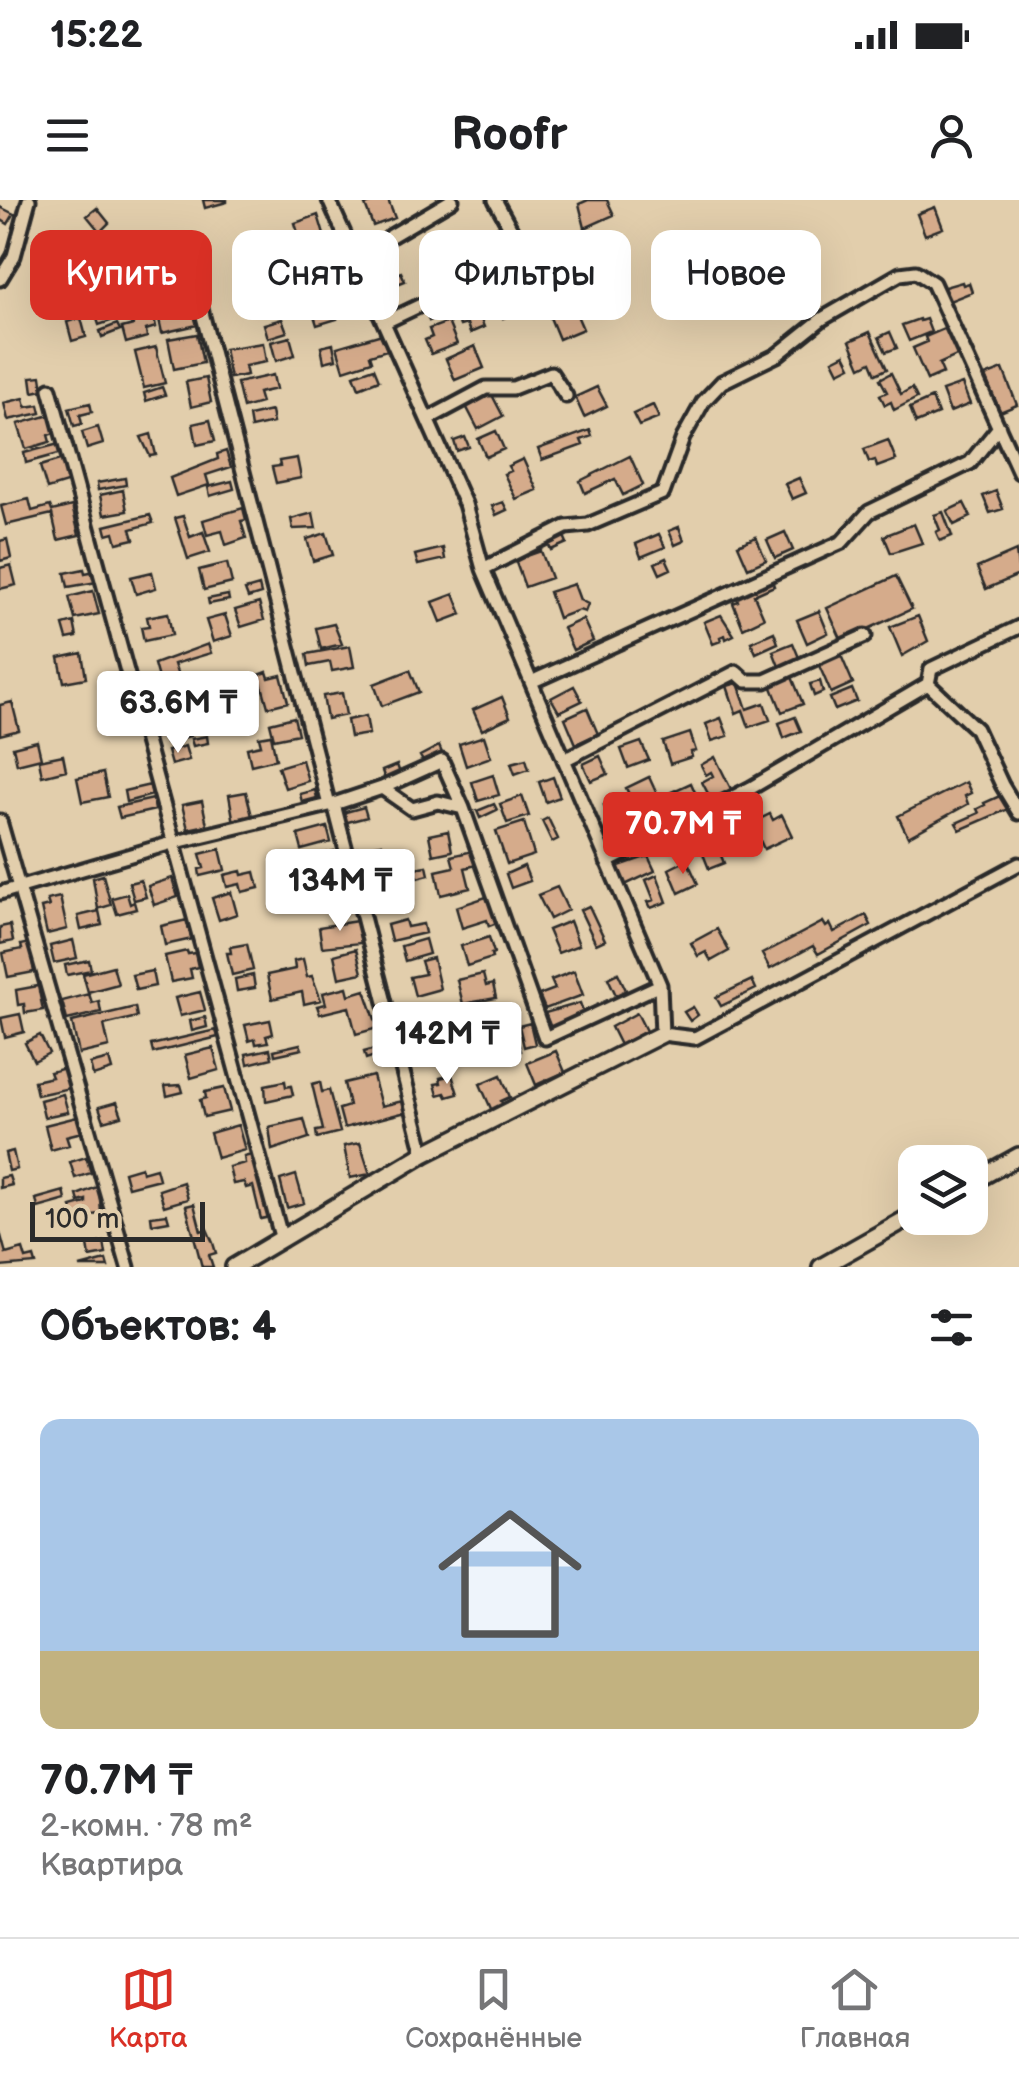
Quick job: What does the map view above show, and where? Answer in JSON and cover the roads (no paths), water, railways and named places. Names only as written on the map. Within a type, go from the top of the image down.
[{"type":"street","points":[[0,279],[14,256],[29,200]]},
{"type":"street","points":[[329,200],[343,230]]},
{"type":"street","points":[[399,231],[452,200]]},
{"type":"street","points":[[495,200],[512,231],[512,262],[385,322],[465,504],[483,569],[660,985],[662,1034]]},
{"type":"street","points":[[483,569],[566,527],[588,525],[662,492],[683,438],[703,402],[722,382],[777,355],[822,319],[900,274],[916,272],[933,282],[1019,472]]},
{"type":"street","points":[[204,320],[424,1154]]},
{"type":"street","points":[[428,419],[486,388],[513,388],[551,373],[566,396]]},
{"type":"street","points":[[50,388],[282,1240]]},
{"type":"street","points":[[531,682],[842,542],[869,512],[970,463],[999,427]]},
{"type":"street","points":[[607,862],[750,788],[928,684],[931,669],[1019,627]]},
{"type":"street","points":[[564,760],[736,672],[746,681],[765,681],[865,636]]},
{"type":"street","points":[[928,684],[976,729],[1019,813]]},
{"type":"street","points":[[0,893],[172,843],[332,805],[442,761],[463,808],[545,1038],[660,985]]},
{"type":"street","points":[[382,788],[412,809],[438,802],[463,808]]},
{"type":"street","points":[[0,821],[128,1267]]},
{"type":"street","points":[[234,1267],[424,1154],[662,1034],[695,1038],[1019,864]]},
{"type":"street","points":[[988,1173],[1019,1156]]},
{"type":"street","points":[[822,1267],[898,1224]]}]
